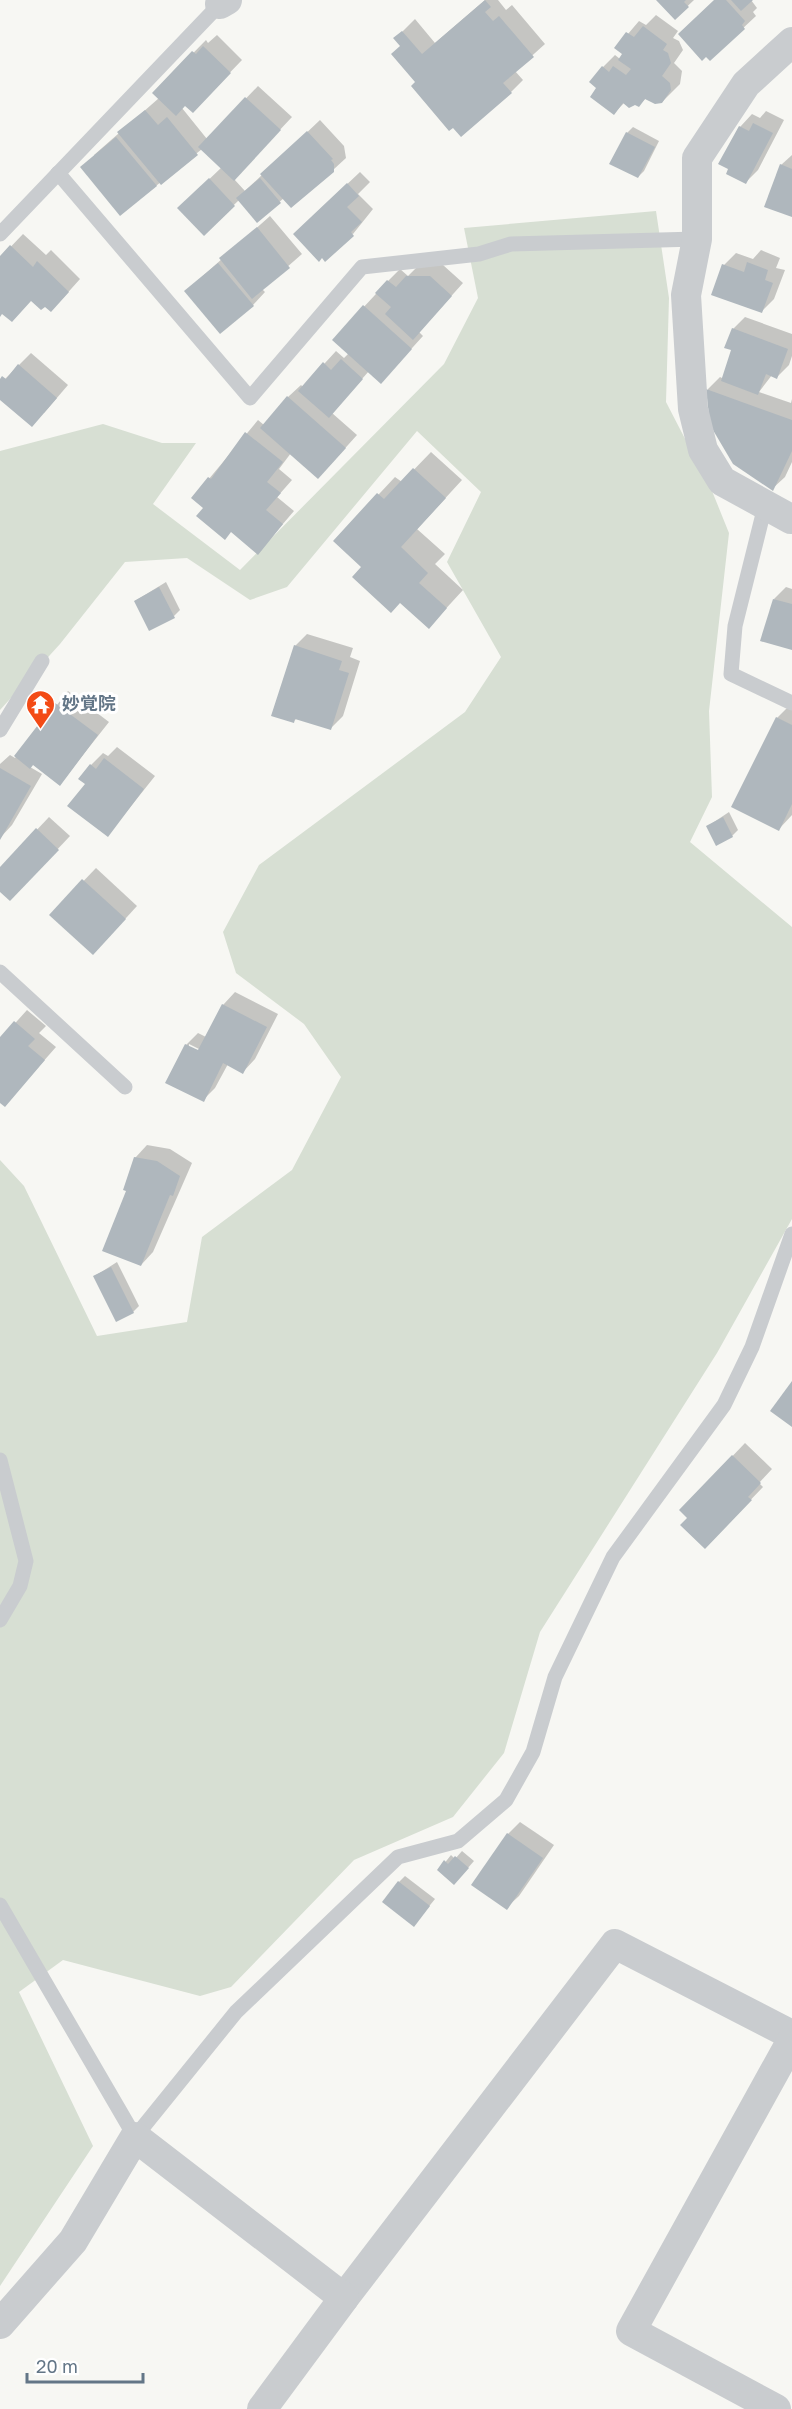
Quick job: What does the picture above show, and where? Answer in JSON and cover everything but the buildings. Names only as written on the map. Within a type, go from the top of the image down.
[{"type":"street","points":[[791,519],[722,482],[703,450],[693,409],[686,295],[697,239],[697,158],[746,84],[792,42]]},
{"type":"street","points":[[262,2409],[344,2298],[615,1944],[792,2035]]},
{"type":"street","points":[[776,2409],[631,2331],[792,2040]]},
{"type":"street","points":[[0,2324],[73,2241],[135,2137],[344,2298]]},
{"type":"lane","points":[[0,234],[223,2]]},
{"type":"lane","points":[[58,173],[250,398],[362,267],[479,254],[511,244],[697,239]]},
{"type":"lane","points":[[765,506],[735,626],[731,674],[792,703]]},
{"type":"lane","points":[[0,730],[42,661]]},
{"type":"lane","points":[[0,972],[125,1087]]},
{"type":"lane","points":[[0,1905],[135,2137],[236,2012],[398,1857],[458,1841],[506,1800],[533,1752],[555,1677],[613,1557],[724,1405],[752,1347],[792,1234]]},
{"type":"lane","points":[[0,1460],[27,1561],[20,1586],[0,1620]]},
{"type":"shaded area","points":[[656,211],[669,298],[666,402],[712,491],[729,533],[709,711],[712,797],[690,842],[792,927],[792,1219],[717,1353],[540,1632],[504,1753],[453,1817],[354,1860],[231,1987],[200,1996],[63,1960],[19,1992],[93,2146],[0,2286],[0,1160],[24,1186],[97,1336],[187,1322],[202,1237],[292,1170],[341,1077],[304,1024],[236,973],[223,932],[259,865],[465,712],[501,657],[447,562],[481,492],[417,431],[287,587],[250,600],[187,558],[125,562],[60,644],[0,710],[0,451],[103,424],[162,443],[196,443],[153,504],[240,570],[444,364],[478,298],[464,228]]},
{"type":"place","name":"妙覚院","points":[[41,730]]}]
